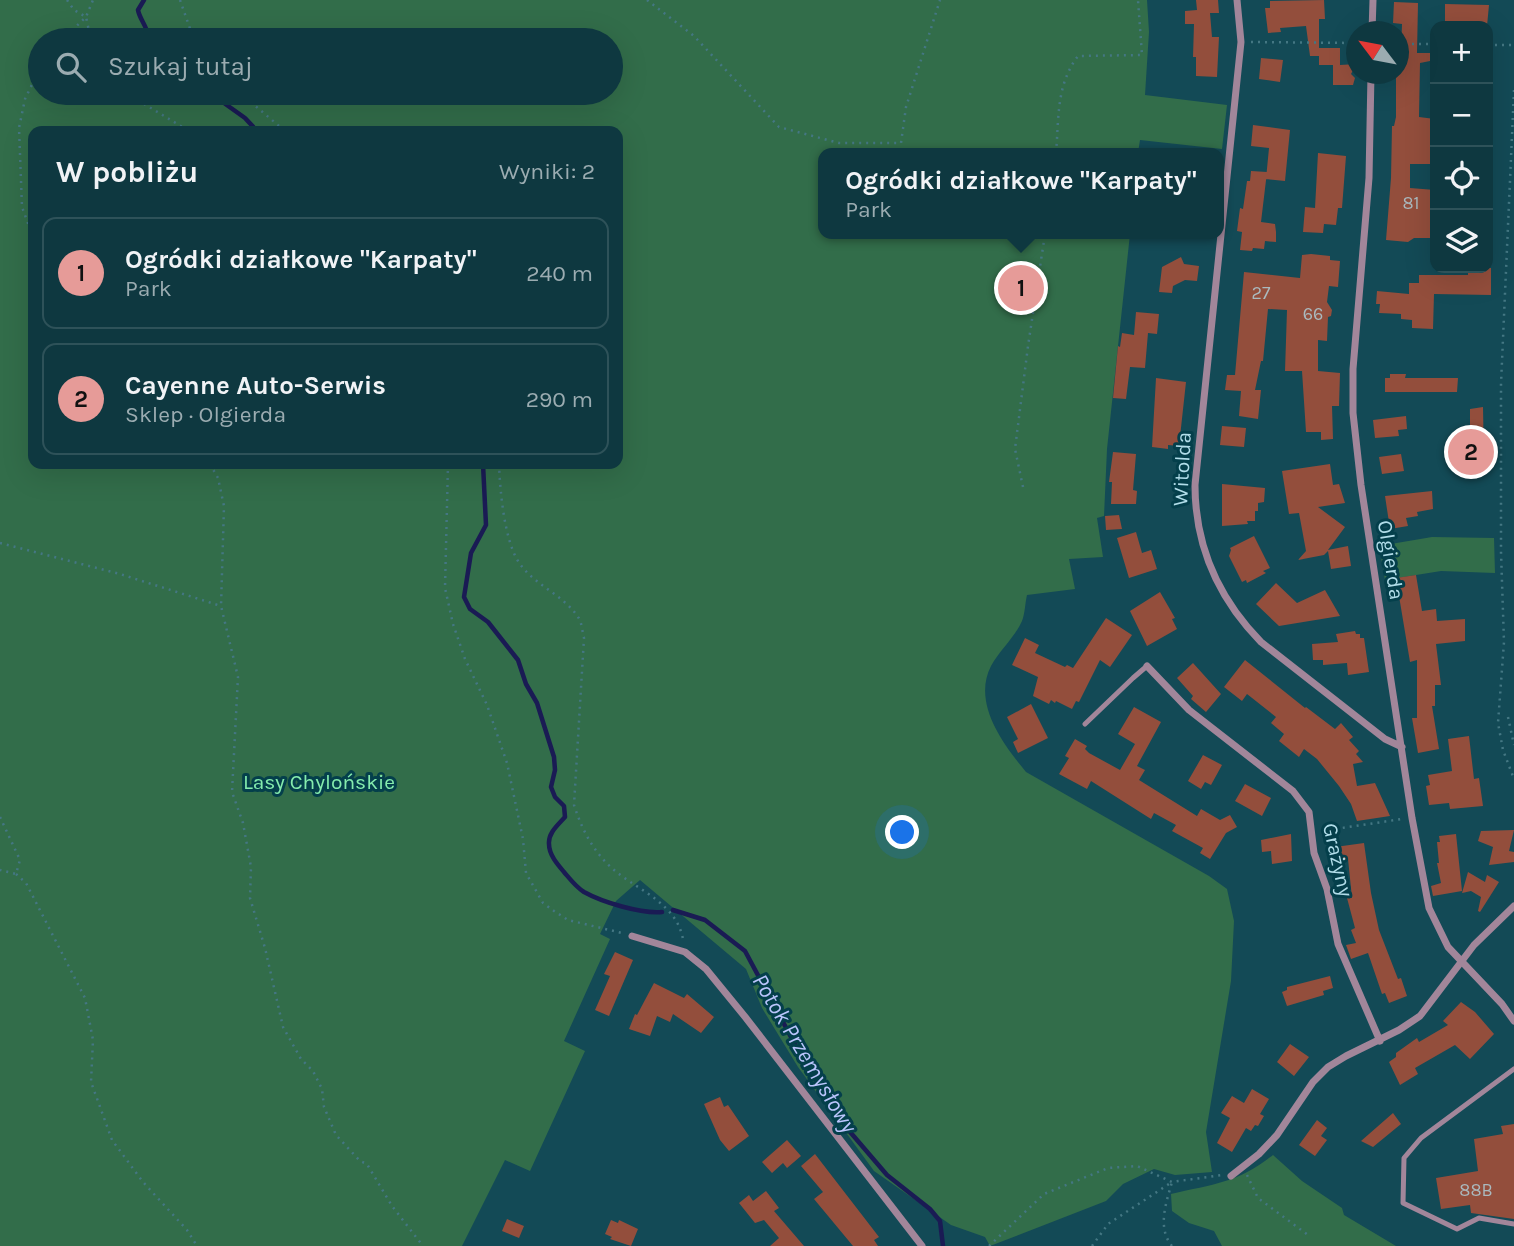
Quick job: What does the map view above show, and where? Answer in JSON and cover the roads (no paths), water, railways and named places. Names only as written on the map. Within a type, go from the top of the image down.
[{"type":"street","name":"Witolda","points":[[1224,181],[1241,42],[1237,0]]},
{"type":"street","points":[[1372,21],[1373,0]]},
{"type":"street","name":"Olgierda","points":[[1371,84],[1369,178],[1355,337],[1353,413],[1361,485],[1429,908],[1448,947],[1502,1004],[1514,1021]]},
{"type":"street","name":"Witolda","points":[[1218,239],[1195,485],[1195,505],[1202,544],[1219,586],[1261,642],[1385,739],[1402,747]]},
{"type":"street","name":"Grażyny","points":[[1147,666],[1189,710],[1293,791],[1309,812],[1314,853],[1327,889],[1338,944],[1380,1041]]},
{"type":"street","points":[[1231,1176],[1277,1135],[1313,1082],[1328,1068],[1420,1016],[1474,945],[1514,906]]},
{"type":"street","points":[[632,936],[685,953],[706,969],[922,1246]]},
{"type":"lane","points":[[1085,724],[1147,666]]},
{"type":"lane","points":[[1514,1069],[1421,1138],[1404,1158],[1404,1203],[1457,1230],[1479,1218],[1514,1224]]},
{"type":"waterway","name":"Potok Przemysłowy","points":[[144,0],[138,10],[145,28]]},
{"type":"waterway","name":"Potok Przemysłowy","points":[[227,105],[252,126]]},
{"type":"waterway","name":"Potok Przemysłowy","points":[[483,469],[486,525],[471,553],[464,597],[470,609],[488,622],[518,660],[526,684],[537,703],[554,757],[555,770],[551,787],[555,797],[564,806],[565,817],[550,836],[550,852],[554,860],[584,892],[622,906],[662,912]]},
{"type":"waterway","name":"Potok Przemysłowy","points":[[673,910],[705,920],[745,951],[799,1052],[845,1126],[887,1175],[930,1209],[940,1221],[943,1246]]},
{"type":"place","name":"Ogródki działkowe \"Karpaty\"","points":[[1021,288]]},
{"type":"place","name":"Cayenne Auto-Serwis","points":[[1471,452]]},
{"type":"park label","name":"Lasy Chylońskie","points":[[319,782]]}]
